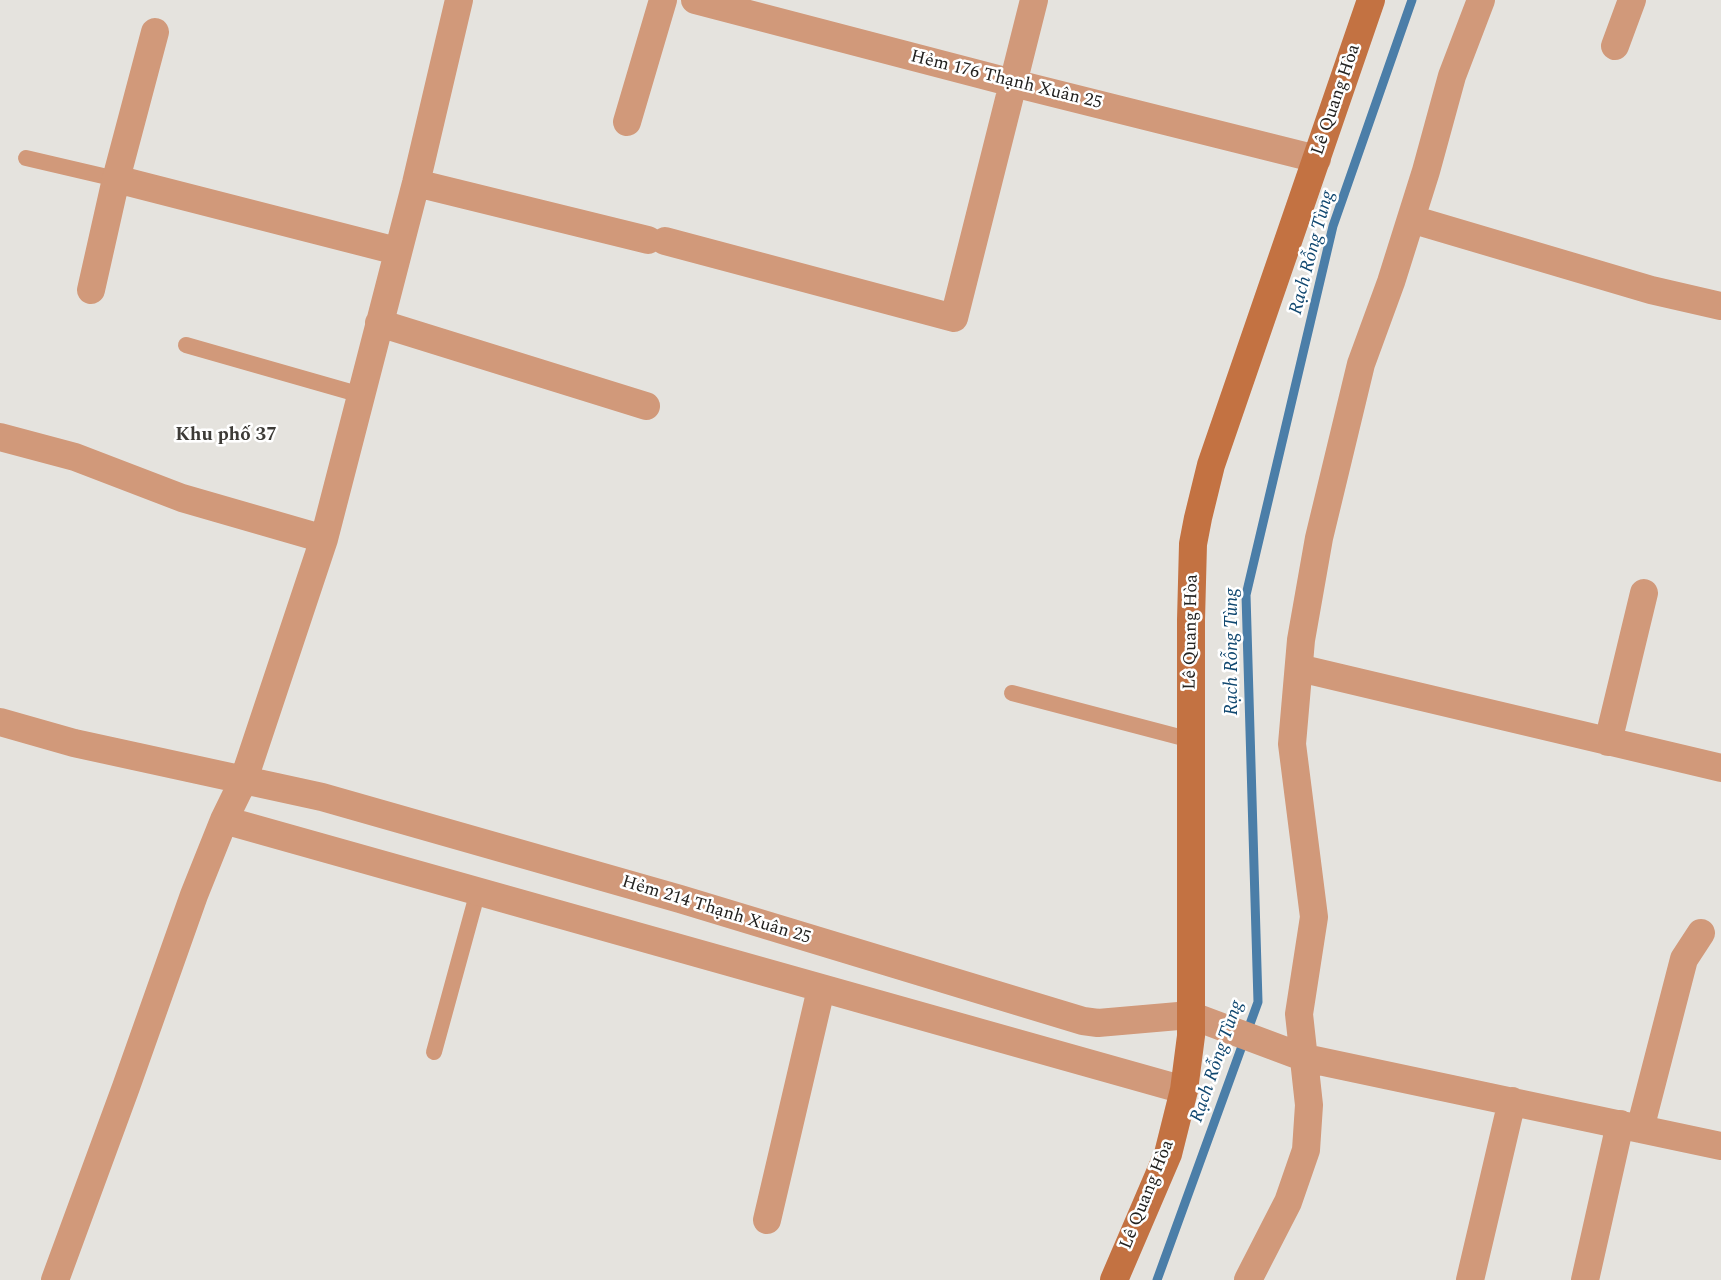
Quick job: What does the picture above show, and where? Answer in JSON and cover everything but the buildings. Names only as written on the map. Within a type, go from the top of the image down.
[{"type":"street","points":[[55,1280],[194,895],[224,820],[244,779],[324,539],[416,183],[459,0]]},
{"type":"street","points":[[627,122],[664,0]]},
{"type":"street","name":"Hẻm 176 Thạnh Xuân 25","points":[[695,0],[1013,83],[1317,159]]},
{"type":"street","points":[[416,183],[656,241],[954,318],[1034,0]]},
{"type":"street","name":"Lê Quang Hòa","points":[[1114,1280],[1168,1154],[1184,1090],[1197,1025],[1191,740],[1193,544],[1198,518],[1211,465],[1371,0]]},
{"type":"street","points":[[1248,1280],[1288,1202],[1306,1150],[1309,1105],[1297,1056],[1300,1014],[1314,917],[1292,744],[1301,640],[1319,538],[1361,364],[1411,219],[1452,76],[1481,0]]},
{"type":"street","points":[[1615,46],[1632,0]]},
{"type":"street","points":[[91,290],[116,179],[155,32]]},
{"type":"street","points":[[116,179],[397,251]]},
{"type":"street","points":[[1411,219],[1651,290],[1721,306]]},
{"type":"street","points":[[379,323],[646,406]]},
{"type":"street","points":[[0,438],[74,457],[182,498],[324,539]]},
{"type":"street","points":[[1608,742],[1644,593]]},
{"type":"street","points":[[1298,668],[1721,768]]},
{"type":"street","name":"Hẻm 214 Thạnh Xuân 25","points":[[0,722],[74,743],[322,797],[680,899],[1083,1021],[1098,1024],[1197,1025]]},
{"type":"street","points":[[224,820],[1184,1090]]},
{"type":"street","points":[[1585,1280],[1630,1126],[1684,959],[1701,933]]},
{"type":"street","points":[[768,1220],[822,988]]},
{"type":"street","points":[[1197,1025],[1297,1056],[1721,1146]]},
{"type":"street","points":[[1470,1280],[1512,1101]]},
{"type":"lane","points":[[26,158],[116,179]]},
{"type":"lane","points":[[186,345],[361,394]]},
{"type":"lane","points":[[1012,693],[1191,740]]},
{"type":"lane","points":[[434,1052],[478,891]]},
{"type":"waterway","name":"Rạch Rỗng Tùng","points":[[1157,1280],[1258,1002],[1246,595],[1333,226],[1412,0]]},
{"type":"district","name":"Khu phố 37","points":[[226,436]]}]
